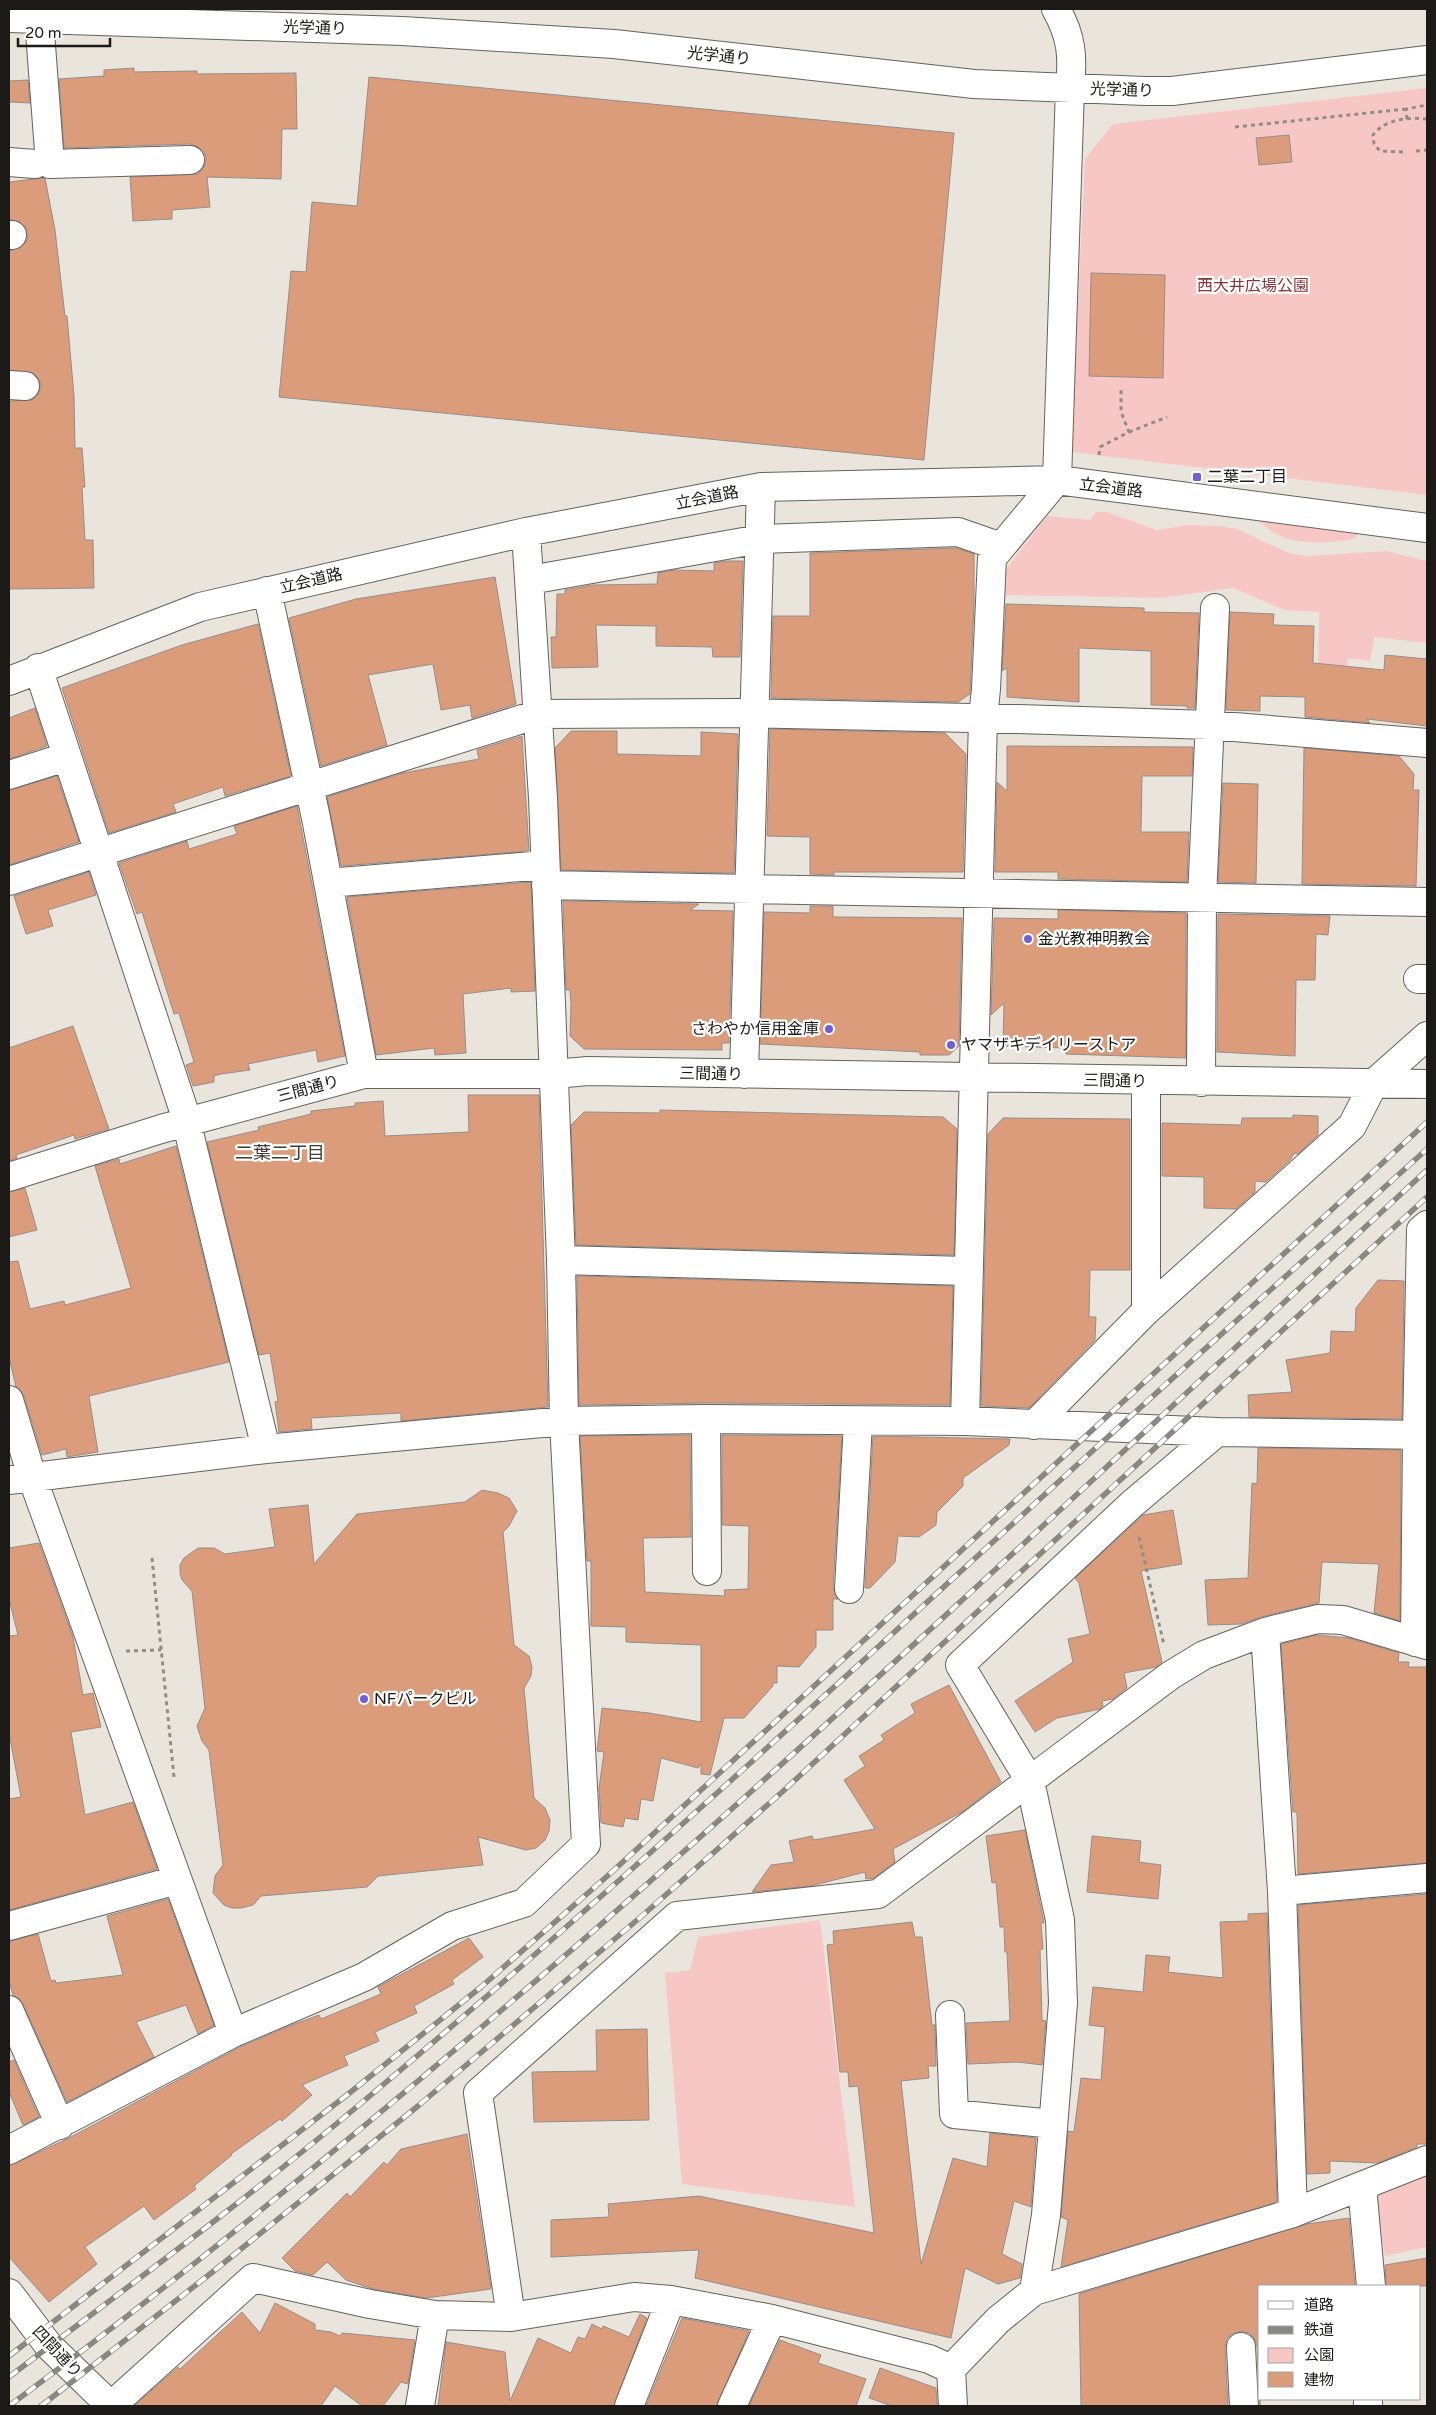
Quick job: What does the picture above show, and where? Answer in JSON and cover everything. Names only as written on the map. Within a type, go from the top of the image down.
[{"type":"street","points":[[965,1421],[967,1271],[983,718],[992,558],[1057,480],[1070,88],[1073,60],[1067,28],[1056,9]]},
{"type":"street","name":"光学通り","points":[[9,18],[402,31],[614,44],[974,84],[1070,88],[1172,91],[1427,60]]},
{"type":"street","points":[[39,19],[50,164],[190,160]]},
{"type":"street","name":"立会道路","points":[[9,681],[38,668],[200,607],[526,532],[761,487],[1057,480],[1427,528]]},
{"type":"street","points":[[744,1074],[761,487]]},
{"type":"street","points":[[9,2150],[233,2033],[364,1977],[452,1926],[524,1903],[586,1844],[564,1421],[561,1260],[538,714],[526,532]]},
{"type":"street","points":[[530,580],[760,539],[958,532],[1001,547]]},
{"type":"street","points":[[267,591],[309,786],[364,1074]]},
{"type":"street","points":[[1201,1082],[1202,898],[1215,608]]},
{"type":"street","points":[[38,668],[98,852],[126,958],[154,1044],[187,1122],[247,1404],[266,1449]]},
{"type":"street","points":[[9,881],[538,714],[754,714],[983,718],[1210,725],[1427,743]]},
{"type":"street","points":[[9,774],[66,756]]},
{"type":"street","points":[[328,883],[545,875],[750,889],[1427,902]]},
{"type":"street","points":[[1034,1425],[1146,1311],[1352,1126],[1374,1083],[1424,1029]]},
{"type":"street","name":"三間通り","points":[[9,1178],[187,1122],[364,1074],[554,1074],[588,1071],[1201,1082],[1427,1084]]},
{"type":"street","points":[[1146,1081],[1146,1311]]},
{"type":"street","points":[[511,2317],[478,2092],[676,1916],[878,1894],[936,1860],[1030,1781],[1171,1675],[1204,1655],[1265,1632],[1318,1619],[1343,1620],[1421,1643],[1421,1230],[1427,1225]]},
{"type":"street","points":[[561,1260],[967,1271]]},
{"type":"street","points":[[9,1400],[21,1479],[177,1880],[233,2033]]},
{"type":"street","points":[[21,1479],[266,1449],[564,1421],[706,1419],[858,1422],[965,1421],[1217,1432],[1422,1435]]},
{"type":"street","points":[[706,1419],[707,1571]]},
{"type":"street","points":[[849,1589],[858,1422]]},
{"type":"street","points":[[1037,2294],[1046,2215],[1053,2124],[1051,2082],[1063,2003],[1060,1920],[1030,1781],[960,1665],[1132,1504],[1217,1432]]},
{"type":"street","points":[[1265,1632],[1282,1891],[1293,2213]]},
{"type":"street","points":[[1282,1891],[1427,1878]]},
{"type":"street","points":[[9,1926],[177,1880]]},
{"type":"street","points":[[9,2010],[60,2125]]},
{"type":"street","points":[[950,2015],[954,2114],[1053,2124]]},
{"type":"street","points":[[953,2406],[951,2369],[1000,2322],[1037,2294],[1293,2213],[1427,2160]]},
{"type":"street","points":[[1362,2186],[1371,2285]]},
{"type":"street","points":[[111,2406],[253,2278],[370,2304],[435,2315],[511,2317],[634,2296],[671,2300],[772,2319],[929,2359],[951,2369]]},
{"type":"street","name":"四間通り","points":[[9,2293],[49,2346],[111,2406]]},
{"type":"street","points":[[629,2406],[671,2300]]},
{"type":"street","points":[[420,2406],[435,2315]]},
{"type":"street","points":[[732,2406],[772,2319]]},
{"type":"street","points":[[1241,2347],[1244,2406]]},
{"type":"path","points":[[1235,127],[1406,109],[1427,105]]},
{"type":"path","points":[[1406,109],[1407,119]]},
{"type":"path","points":[[1403,152],[1380,151],[1374,144],[1373,135],[1378,127],[1390,122],[1407,119],[1427,119]]},
{"type":"path","points":[[1416,151],[1427,150]]},
{"type":"path","points":[[1121,388],[1121,412],[1129,432]]},
{"type":"path","points":[[1095,486],[1100,446],[1167,417]]},
{"type":"path","points":[[1132,1504],[1171,1675]]},
{"type":"path","points":[[152,1558],[175,1784]]},
{"type":"green space","name":"西大井広場公園","points":[[1427,88],[1427,495],[1071,452],[1085,159],[1113,124]]},
{"type":"green space","points":[[1096,512],[1107,512],[1157,530],[1188,525],[1220,526],[1237,529],[1289,553],[1306,556],[1387,551],[1427,561],[1427,643],[1374,637],[1370,661],[1348,658],[1342,704],[1318,702],[1319,612],[1285,610],[1233,588],[1162,598],[1002,595],[1003,573],[1047,516],[1090,520]]},
{"type":"green space","points":[[1260,521],[1358,534],[1354,539],[1342,541],[1304,542],[1280,536],[1269,530]]},
{"type":"green space","points":[[820,1920],[855,2207],[682,2184],[665,1973],[690,1970],[698,1937]]},
{"type":"green space","points":[[1424,2171],[1427,2176],[1427,2247],[1385,2256],[1375,2201],[1386,2185]]},
{"type":"building","points":[[134,68],[134,72],[197,71],[197,74],[296,73],[297,129],[282,129],[281,179],[207,177],[210,207],[172,210],[172,219],[133,221],[130,177],[198,174],[204,167],[206,159],[204,152],[190,144],[64,148],[59,79],[104,76],[104,70]]},
{"type":"building","points":[[369,77],[954,133],[924,460],[279,397],[291,271],[306,272],[312,202],[357,206]]},
{"type":"building","points":[[28,80],[30,103],[9,102],[9,81]]},
{"type":"building","points":[[1289,135],[1292,162],[1259,165],[1256,138]]},
{"type":"building","points":[[45,178],[55,230],[65,316],[67,316],[74,396],[75,448],[82,448],[85,487],[82,487],[85,540],[93,540],[94,588],[9,589],[9,401],[31,400],[38,395],[41,386],[39,379],[33,373],[9,370],[9,251],[20,248],[26,242],[28,235],[26,228],[20,222],[9,219],[9,182]]},
{"type":"building","points":[[1091,273],[1165,275],[1163,378],[1089,376]]},
{"type":"building","points":[[956,548],[974,554],[970,694],[958,702],[771,698],[773,616],[810,616],[810,553]]},
{"type":"building","points":[[743,561],[740,657],[713,657],[712,647],[656,646],[656,626],[596,625],[598,667],[552,668],[551,637],[556,637],[557,594],[565,594],[565,590],[593,585],[657,584],[658,573],[674,570],[714,571],[714,563]]},
{"type":"building","points":[[495,577],[516,704],[472,718],[470,705],[441,710],[433,664],[368,675],[387,745],[321,766],[289,618],[356,599]]},
{"type":"building","points":[[1006,604],[1144,608],[1144,612],[1199,613],[1195,708],[1151,705],[1151,651],[1079,648],[1079,702],[1007,697],[1007,668],[1002,671]]},
{"type":"building","points":[[1230,612],[1274,614],[1273,625],[1314,626],[1313,663],[1384,670],[1385,655],[1427,659],[1427,726],[1367,719],[1370,723],[1305,717],[1305,697],[1260,696],[1260,711],[1226,710]]},
{"type":"building","points":[[258,624],[291,776],[225,796],[223,787],[173,804],[176,812],[109,833],[62,688],[182,645]]},
{"type":"building","points":[[35,708],[47,746],[9,759],[9,718]]},
{"type":"building","points":[[770,729],[945,733],[966,754],[963,872],[834,872],[834,875],[810,874],[810,837],[767,836]]},
{"type":"building","points":[[571,731],[617,731],[617,754],[701,756],[701,732],[738,734],[734,873],[561,870],[555,748]]},
{"type":"building","points":[[522,736],[529,851],[341,866],[327,797],[403,773],[479,759],[477,750]]},
{"type":"building","points":[[1007,746],[1193,747],[1192,776],[1142,776],[1141,832],[1189,832],[1187,882],[1058,879],[1058,872],[995,872],[997,782],[1007,791]]},
{"type":"building","points":[[1304,748],[1399,756],[1414,774],[1413,790],[1419,790],[1416,886],[1302,884]]},
{"type":"building","points":[[57,776],[79,842],[9,865],[9,790]]},
{"type":"building","points":[[1223,783],[1258,784],[1256,883],[1218,882]]},
{"type":"building","points":[[297,806],[345,1056],[318,1062],[316,1050],[248,1064],[250,1070],[221,1074],[214,1076],[214,1082],[193,1086],[186,1065],[194,1062],[179,1013],[174,1014],[142,912],[137,914],[119,863],[187,841],[189,849],[237,834],[234,826]]},
{"type":"building","points":[[89,872],[96,895],[48,910],[53,926],[26,934],[14,896]]},
{"type":"building","points":[[531,882],[535,991],[511,992],[511,988],[463,994],[466,1053],[435,1055],[434,1048],[376,1055],[347,897]]},
{"type":"building","points":[[563,901],[699,904],[690,910],[733,911],[729,1043],[722,1043],[722,1050],[584,1049],[570,1036],[571,1004],[570,990],[566,990]]},
{"type":"building","points":[[810,906],[833,906],[833,917],[962,918],[959,1046],[949,1055],[920,1055],[920,1052],[760,1044],[764,912],[810,913]]},
{"type":"building","points":[[1058,910],[1186,913],[1186,1058],[1066,1054],[1066,1048],[1003,1046],[1004,1003],[991,1015],[994,918],[1058,919]]},
{"type":"building","points":[[1218,914],[1330,916],[1328,935],[1316,934],[1315,980],[1296,980],[1295,1056],[1217,1052]]},
{"type":"building","points":[[73,1026],[109,1129],[75,1139],[74,1135],[16,1155],[17,1158],[9,1161],[9,1048]]},
{"type":"building","points":[[468,1095],[539,1095],[548,1407],[401,1421],[401,1413],[311,1418],[312,1429],[279,1432],[275,1402],[278,1401],[270,1353],[259,1355],[207,1142],[259,1130],[258,1127],[311,1114],[311,1111],[355,1106],[355,1103],[383,1101],[385,1136],[469,1132]]},
{"type":"building","points":[[660,1110],[943,1117],[957,1129],[954,1255],[576,1245],[571,1125],[584,1112],[660,1113]]},
{"type":"building","points":[[1293,1115],[1318,1116],[1318,1135],[1298,1154],[1294,1153],[1291,1159],[1266,1182],[1255,1181],[1255,1192],[1236,1209],[1204,1208],[1204,1177],[1162,1176],[1162,1123],[1241,1125],[1242,1118],[1293,1118]]},
{"type":"building","points":[[1003,1118],[1130,1119],[1130,1270],[1090,1270],[1089,1317],[1096,1317],[1095,1340],[1029,1408],[981,1406],[988,1134]]},
{"type":"building","points":[[176,1146],[229,1362],[89,1396],[98,1452],[67,1457],[66,1449],[42,1455],[24,1396],[16,1387],[9,1357],[9,1262],[18,1261],[30,1309],[64,1301],[65,1305],[131,1288],[95,1166],[119,1159],[120,1164]]},
{"type":"building","points":[[25,1188],[37,1230],[9,1237],[9,1192]]},
{"type":"building","points":[[577,1276],[953,1286],[950,1405],[706,1403],[579,1405]]},
{"type":"building","points":[[1378,1280],[1404,1281],[1402,1419],[1249,1417],[1248,1395],[1292,1392],[1286,1360],[1330,1353],[1331,1331],[1355,1332],[1356,1308]]},
{"type":"building","points":[[690,1435],[691,1537],[643,1538],[645,1592],[725,1596],[724,1590],[748,1589],[749,1526],[722,1525],[722,1435],[842,1436],[833,1588],[838,1599],[833,1599],[833,1630],[816,1630],[816,1647],[799,1667],[777,1666],[777,1683],[773,1683],[773,1686],[744,1718],[724,1718],[710,1775],[701,1774],[701,1764],[698,1768],[661,1758],[653,1801],[641,1799],[638,1820],[625,1818],[623,1827],[601,1823],[599,1788],[604,1752],[597,1751],[602,1708],[649,1713],[701,1722],[701,1645],[626,1642],[626,1627],[591,1626],[591,1561],[587,1561],[580,1436]]},
{"type":"building","points":[[873,1436],[1010,1439],[1009,1445],[963,1478],[963,1486],[937,1512],[936,1525],[919,1537],[898,1536],[895,1562],[870,1588],[865,1588]]},
{"type":"building","points":[[1258,1448],[1401,1450],[1400,1621],[1374,1613],[1379,1564],[1322,1562],[1319,1603],[1261,1617],[1241,1624],[1208,1625],[1205,1580],[1248,1578],[1252,1483],[1257,1484]]},
{"type":"building","name":"NFパークビル","points":[[482,1490],[498,1493],[509,1498],[517,1511],[509,1526],[503,1532],[514,1645],[529,1656],[532,1667],[531,1676],[524,1688],[534,1798],[545,1808],[550,1820],[549,1831],[545,1840],[536,1848],[526,1850],[478,1837],[483,1865],[378,1876],[367,1887],[261,1896],[253,1905],[242,1908],[232,1908],[224,1905],[213,1893],[215,1876],[223,1865],[209,1750],[202,1741],[197,1726],[205,1708],[192,1591],[182,1580],[180,1573],[180,1565],[184,1558],[198,1548],[214,1548],[225,1554],[275,1547],[269,1509],[308,1505],[314,1564],[357,1514],[465,1502]]},
{"type":"building","points":[[1173,1510],[1182,1564],[1141,1571],[1162,1662],[1156,1667],[1124,1673],[1127,1688],[1113,1699],[1102,1701],[1103,1706],[1100,1709],[1057,1718],[1035,1732],[1015,1701],[1073,1662],[1068,1639],[1090,1634],[1079,1583],[1075,1578],[1143,1515]]},
{"type":"building","points":[[39,1543],[73,1637],[83,1695],[93,1693],[101,1727],[71,1732],[85,1815],[133,1802],[157,1869],[9,1910],[9,1799],[21,1797],[9,1733],[9,1636],[18,1635],[9,1599],[9,1548]]},
{"type":"building","points":[[1317,1635],[1349,1638],[1399,1653],[1398,1662],[1409,1662],[1408,1667],[1427,1667],[1427,1863],[1298,1874],[1297,1812],[1293,1812],[1281,1644]]},
{"type":"building","points":[[949,1685],[1001,1782],[962,1812],[893,1849],[895,1862],[874,1878],[866,1879],[865,1872],[811,1886],[752,1892],[771,1865],[794,1862],[789,1841],[812,1836],[814,1840],[875,1829],[844,1780],[865,1766],[859,1756],[884,1740],[881,1735],[915,1713],[911,1704]]},
{"type":"building","points":[[1025,1830],[1044,1923],[1041,1923],[1043,1949],[1040,1950],[1042,2020],[1046,2021],[1042,2065],[1018,2062],[968,2064],[966,2023],[1010,2021],[1004,1927],[1000,1927],[996,1882],[992,1883],[986,1836]]},
{"type":"building","points":[[1092,1836],[1141,1841],[1139,1862],[1161,1865],[1158,1899],[1087,1892]]},
{"type":"building","points":[[1427,1894],[1427,2144],[1417,2144],[1417,2147],[1378,2163],[1330,2161],[1330,2173],[1307,2174],[1298,1905]]},
{"type":"building","points":[[168,1899],[214,2025],[198,2034],[186,2005],[136,2022],[154,2057],[67,2102],[23,2004],[13,1995],[9,1981],[9,1941],[38,1934],[51,1981],[55,1980],[56,1983],[123,1975],[107,1916]]},
{"type":"building","points":[[1267,1913],[1277,2202],[1061,2267],[1068,2220],[1061,2217],[1068,2131],[1074,2132],[1081,2078],[1101,2080],[1105,2027],[1089,2025],[1093,1987],[1143,1992],[1146,1955],[1170,1957],[1168,1972],[1223,1978],[1220,1922],[1248,1921],[1248,1914]]},
{"type":"building","points":[[912,1922],[915,1937],[922,1937],[932,2025],[935,2025],[936,2066],[928,2066],[929,2078],[901,2081],[921,2264],[953,2158],[987,2167],[990,2133],[1036,2138],[1031,2207],[1014,2201],[1002,2254],[1022,2264],[1020,2278],[998,2284],[965,2268],[951,2338],[695,2278],[699,2250],[551,2257],[551,2220],[609,2217],[608,2204],[699,2196],[874,2233],[858,2086],[849,2087],[848,2072],[840,2072],[827,1945],[834,1944],[833,1931]]},
{"type":"building","points":[[469,1938],[483,1957],[452,1980],[454,1984],[414,2006],[417,2013],[375,2032],[379,2041],[344,2056],[348,2065],[302,2085],[312,2095],[282,2121],[280,2119],[231,2154],[194,2186],[196,2189],[154,2220],[144,2206],[85,2247],[97,2264],[49,2302],[9,2257],[9,2166],[67,2139],[240,2047],[289,2026],[319,2015],[321,2019],[381,1994],[378,1987]]},
{"type":"building","points":[[647,2029],[649,2120],[534,2122],[532,2072],[597,2071],[596,2030]]},
{"type":"building","points":[[14,2060],[39,2117],[23,2125],[9,2092],[9,2062]]},
{"type":"building","points":[[467,2134],[491,2289],[426,2298],[373,2289],[346,2280],[327,2262],[313,2275],[295,2271],[282,2258],[347,2193],[350,2197],[384,2162],[387,2165],[401,2149]]},
{"type":"building","points":[[1349,2218],[1355,2285],[1258,2285],[1258,2366],[1257,2346],[1254,2338],[1249,2333],[1241,2331],[1232,2334],[1227,2339],[1225,2347],[1228,2406],[1081,2406],[1079,2294],[1307,2224]]},
{"type":"building","points":[[1427,2258],[1427,2286],[1386,2285],[1385,2265]]},
{"type":"building","points":[[275,2303],[315,2324],[315,2330],[331,2332],[340,2336],[342,2333],[415,2340],[408,2384],[401,2382],[383,2406],[362,2406],[335,2386],[321,2406],[134,2406],[178,2367],[180,2369],[242,2312],[260,2333]]},
{"type":"building","points":[[640,2314],[647,2318],[614,2406],[438,2406],[446,2342],[505,2352],[510,2401],[538,2338],[571,2353],[578,2337],[585,2339],[592,2324],[602,2329],[603,2326],[629,2337]]},
{"type":"building","points":[[682,2318],[749,2331],[717,2406],[646,2406]]},
{"type":"building","points":[[780,2340],[821,2355],[818,2363],[866,2379],[856,2406],[749,2406]]},
{"type":"building","points":[[880,2368],[936,2388],[937,2406],[892,2406],[869,2398]]},
{"type":"railway","points":[[9,2356],[347,2095],[481,1987],[613,1871],[1427,1122]]},
{"type":"railway","points":[[9,2377],[273,2175],[451,2027],[722,1789],[1427,1149]]},
{"type":"railway","points":[[9,2406],[195,2263],[378,2114],[557,1962],[734,1807],[909,1649],[1427,1170]]},
{"type":"railway","points":[[41,2406],[210,2274],[418,2106],[643,1915],[781,1793],[1427,1197]]},
{"type":"place","name":"二葉二丁目","points":[[1197,477]]},
{"type":"place","name":"金光教神明教会","points":[[1028,939]]},
{"type":"place","name":"さわやか信用金庫","points":[[829,1029]]},
{"type":"place","name":"ヤマザキデイリーストア","points":[[951,1045]]},
{"type":"place","name":"NFパークビル","points":[[364,1699]]},
{"type":"district","name":"二葉二丁目","points":[[280,1153]]}]
